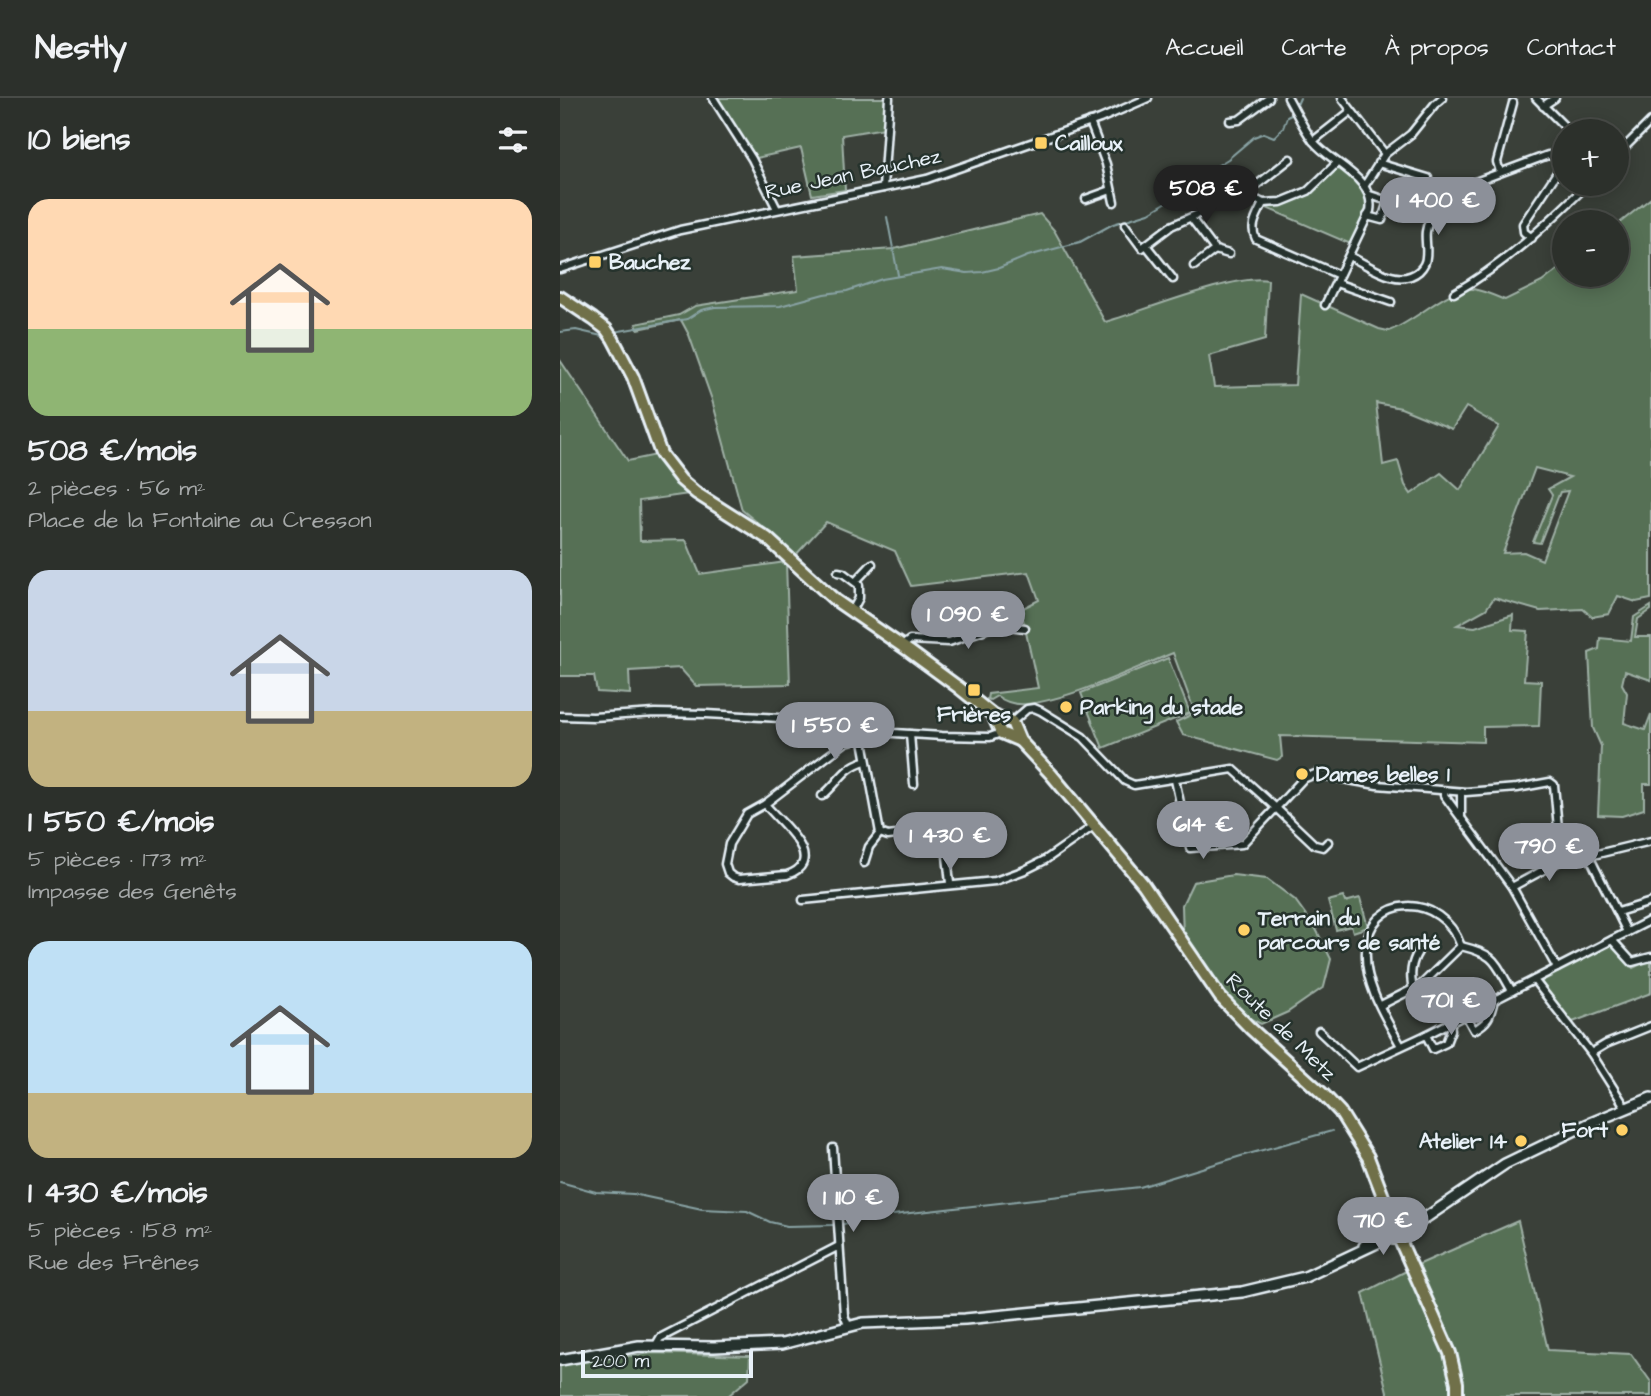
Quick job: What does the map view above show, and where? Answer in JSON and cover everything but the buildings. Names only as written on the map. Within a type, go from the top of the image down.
[{"type":"main road","points":[[560,297],[606,328],[633,377],[658,446],[673,472],[696,493],[757,529],[820,589],[958,687],[1006,728]]},
{"type":"main road","name":"Route de Metz","points":[[1006,728],[1095,825],[1143,884],[1220,997],[1340,1112],[1359,1142],[1395,1231],[1401,1263],[1446,1355],[1455,1396]]},
{"type":"street","points":[[713,98],[752,159],[777,209]]},
{"type":"street","points":[[883,188],[889,98]]},
{"type":"street","name":"Rue Jean Bauchez","points":[[560,269],[680,230],[927,179],[1090,122],[1149,98]]},
{"type":"street","points":[[1230,121],[1239,120],[1269,98]]},
{"type":"street","points":[[1288,98],[1313,141],[1365,185],[1370,195],[1371,206],[1325,304]]},
{"type":"street","points":[[1342,98],[1385,154]]},
{"type":"street","points":[[1365,185],[1385,154],[1411,134],[1434,104],[1442,98]]},
{"type":"street","points":[[1536,98],[1557,119]]},
{"type":"street","points":[[1544,106],[1556,98]]},
{"type":"street","points":[[1500,172],[1497,162],[1513,103]]},
{"type":"street","points":[[1313,141],[1351,111]]},
{"type":"street","points":[[1629,143],[1651,121]]},
{"type":"street","points":[[1090,122],[1106,164],[1114,202]]},
{"type":"street","points":[[1349,256],[1394,278],[1412,276],[1424,265],[1427,257],[1425,230],[1428,222],[1465,192],[1470,184],[1548,155],[1552,156]]},
{"type":"street","points":[[1242,192],[1253,188],[1290,159]]},
{"type":"street","points":[[1125,226],[1142,248],[1171,226],[1191,218],[1226,192],[1242,192],[1263,203],[1281,202],[1308,191],[1337,163]]},
{"type":"street","points":[[1378,163],[1427,178]]},
{"type":"street","points":[[1532,238],[1524,232],[1523,224],[1552,181]]},
{"type":"street","points":[[1086,199],[1111,190]]},
{"type":"street","points":[[1367,215],[1382,220],[1388,201],[1370,195]]},
{"type":"street","points":[[1423,195],[1450,203]]},
{"type":"street","points":[[1454,293],[1485,275],[1532,238],[1576,196]]},
{"type":"street","points":[[1263,203],[1253,225],[1256,239],[1339,275]]},
{"type":"street","points":[[1191,218],[1215,250],[1229,254]]},
{"type":"street","points":[[1146,245],[1173,279]]},
{"type":"street","points":[[1194,266],[1215,250]]},
{"type":"street","points":[[1336,283],[1391,302]]},
{"type":"street","points":[[856,581],[872,564]]},
{"type":"street","points":[[838,572],[856,581],[860,591],[851,612]]},
{"type":"street","points":[[902,646],[910,640],[948,642],[989,628],[1025,628]]},
{"type":"street","points":[[560,716],[706,714],[780,718],[910,734],[990,737],[1006,728],[1027,709],[1037,709],[1083,737],[1129,783],[1139,785],[1233,769],[1315,845],[1323,846],[1328,842]]},
{"type":"street","points":[[862,729],[865,761],[880,833],[869,847],[864,863]]},
{"type":"street","points":[[910,734],[914,784]]},
{"type":"street","points":[[765,804],[799,842],[804,854],[802,864],[794,873],[788,875],[739,879],[729,873],[725,855],[747,814],[765,804],[846,742],[862,738]]},
{"type":"street","points":[[822,796],[833,788],[840,775],[865,761]]},
{"type":"street","points":[[1174,779],[1191,848],[1242,844],[1303,779],[1315,774],[1377,785],[1461,792],[1484,792],[1552,783],[1558,828],[1571,855]]},
{"type":"street","points":[[1444,790],[1444,795],[1512,887],[1557,968]]},
{"type":"street","points":[[1461,792],[1461,817]]},
{"type":"street","points":[[803,900],[995,881],[1045,860],[1095,825]]},
{"type":"street","points":[[880,833],[888,836],[963,827]]},
{"type":"street","points":[[944,829],[950,883]]},
{"type":"street","points":[[1512,887],[1571,855],[1589,856],[1651,841]]},
{"type":"street","points":[[1589,856],[1627,932]]},
{"type":"street","points":[[1618,912],[1651,902]]},
{"type":"street","points":[[1401,1046],[1371,987],[1366,948],[1372,928],[1384,916],[1398,908],[1426,908],[1449,923],[1461,946],[1483,951],[1492,957],[1512,991]]},
{"type":"street","points":[[1319,1031],[1357,1067],[1426,1035],[1651,920]]},
{"type":"street","points":[[1612,940],[1632,962],[1651,957]]},
{"type":"street","points":[[1381,1005],[1421,985],[1461,946]]},
{"type":"street","points":[[1413,989],[1411,978],[1418,953]]},
{"type":"street","points":[[1534,980],[1591,1053],[1626,1108]]},
{"type":"street","points":[[1465,1014],[1474,1030],[1486,1024],[1490,1018],[1494,1000]]},
{"type":"street","points":[[1426,1035],[1433,1049],[1446,1043],[1451,1030],[1450,1022]]},
{"type":"street","points":[[1591,1053],[1651,1026]]},
{"type":"street","points":[[560,1360],[639,1346],[782,1344],[848,1325],[965,1319],[1147,1300],[1213,1296],[1278,1285],[1305,1277],[1360,1249],[1378,1233],[1395,1231],[1427,1216],[1505,1164],[1651,1098]]},
{"type":"street","points":[[833,1147],[839,1246],[848,1325]]},
{"type":"street","points":[[1395,1231],[1427,1216]]},
{"type":"street","points":[[656,1345],[660,1338],[839,1246]]},
{"type":"green space","points":[[713,98],[887,98],[885,128],[842,135],[845,190],[812,195],[801,148],[752,159]]},
{"type":"green space","points":[[1337,163],[1365,185],[1371,201],[1353,245],[1262,206],[1297,197]]},
{"type":"green space","points":[[1651,198],[1651,599],[1636,602],[1618,596],[1609,614],[1592,617],[1583,609],[1540,611],[1494,598],[1486,609],[1457,625],[1475,627],[1513,615],[1512,630],[1528,631],[1524,680],[1541,681],[1539,726],[1483,727],[1483,742],[1280,736],[1282,757],[1277,760],[1183,735],[1176,722],[1195,713],[1173,653],[1101,683],[1044,701],[1019,704],[1007,702],[997,696],[987,699],[988,694],[1038,688],[1021,609],[1039,600],[1029,572],[911,586],[895,551],[826,522],[794,557],[742,510],[712,400],[681,320],[638,329],[636,324],[679,315],[695,306],[798,290],[794,256],[894,249],[1040,214],[1054,230],[1105,322],[1234,282],[1268,280],[1265,340],[1209,356],[1214,387],[1295,385],[1301,294],[1388,331],[1453,293],[1473,289],[1505,300],[1552,274],[1552,287],[1629,287],[1629,215]],"holes":[[[1376,403],[1401,408],[1452,429],[1466,407],[1499,426],[1460,490],[1441,473],[1411,494],[1405,485],[1398,461],[1383,465]],[[1535,468],[1570,477],[1548,489],[1552,495],[1533,542],[1540,543],[1560,492],[1568,491],[1542,560],[1524,552],[1503,553]]]},
{"type":"green space","points":[[560,360],[628,461],[661,454],[696,493],[639,501],[640,541],[686,540],[700,574],[786,562],[790,684],[696,686],[680,668],[629,671],[630,694],[597,692],[594,676],[560,676]]},
{"type":"green space","points":[[1651,606],[1651,610],[1638,619],[1635,637],[1651,637],[1651,680],[1625,671],[1622,684],[1627,693],[1624,723],[1645,730],[1651,714],[1651,784],[1644,784],[1644,809],[1622,816],[1598,815],[1601,746],[1593,728],[1589,653],[1599,649],[1600,638],[1631,641],[1634,617]]},
{"type":"green space","points":[[1168,658],[1190,713],[1103,748],[1081,693]]},
{"type":"green space","points":[[1233,875],[1267,879],[1295,900],[1316,929],[1331,959],[1324,987],[1288,1012],[1261,1024],[1241,1014],[1213,981],[1183,938],[1182,905],[1193,882]]},
{"type":"green space","points":[[1343,897],[1345,902],[1360,898],[1368,927],[1353,932],[1351,926],[1336,930],[1328,901]]},
{"type":"green space","points":[[1610,944],[1618,948],[1633,968],[1651,959],[1651,993],[1570,1023],[1539,982],[1540,979]]},
{"type":"green space","points":[[1518,1221],[1548,1350],[1631,1354],[1651,1382],[1651,1396],[1388,1396],[1363,1293],[1420,1264]]},
{"type":"green space","points":[[653,1353],[750,1356],[749,1378],[728,1396],[560,1396],[560,1364]]},
{"type":"waterway","points":[[1296,107],[1300,98]]},
{"type":"waterway","points":[[614,332],[687,319],[701,310],[715,307],[780,306],[847,291],[882,279],[942,269],[967,273],[982,272],[1080,242],[1113,224],[1149,213],[1167,202],[1184,186],[1228,159],[1254,137],[1264,133],[1274,137],[1283,128],[1287,117],[1293,114]]},
{"type":"waterway","points":[[887,217],[898,275]]},
{"type":"waterway","points":[[560,332],[576,330],[606,337]]},
{"type":"waterway","points":[[840,1225],[866,1218],[1140,1187],[1332,1131]]},
{"type":"waterway","points":[[560,1182],[596,1192],[633,1194],[702,1209],[747,1211],[770,1222],[787,1226],[834,1225]]},
{"type":"place","name":"Cailloux","points":[[1041,143]]},
{"type":"place","name":"Bauchez","points":[[595,262]]},
{"type":"place","name":"Frières","points":[[974,690]]},
{"type":"place","name":"Parking du stade","points":[[1066,707]]},
{"type":"place","name":"Dames belles 1","points":[[1302,774]]},
{"type":"place","name":"Terrain du parcours de santé","points":[[1244,930]]},
{"type":"place","name":"Fort","points":[[1622,1130]]},
{"type":"place","name":"Atelier 14","points":[[1521,1141]]}]
